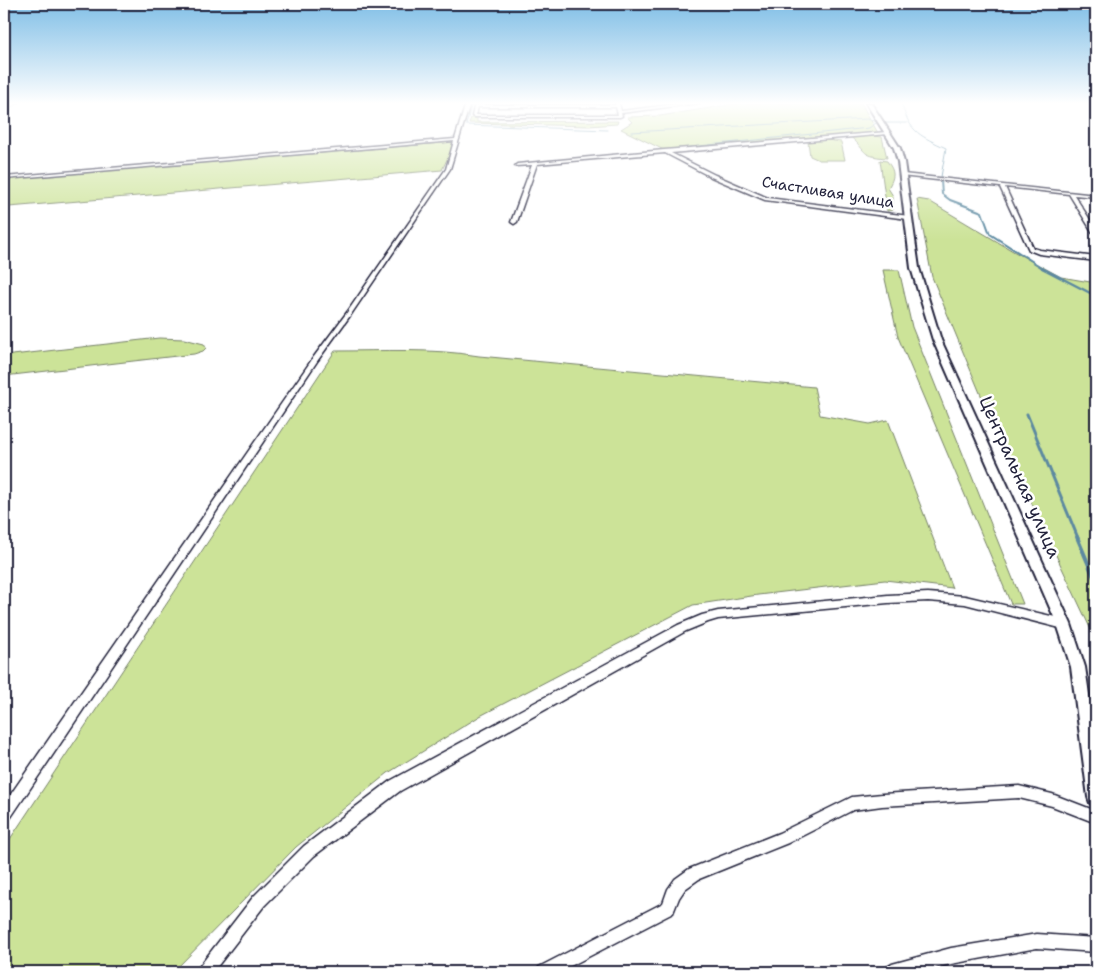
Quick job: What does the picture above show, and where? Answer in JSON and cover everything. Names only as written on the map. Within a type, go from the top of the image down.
[{"type":"main road","name":"Центральная улица","points":[[897,149],[903,175],[915,268],[937,340],[1064,624],[1078,668],[1096,797]]},
{"type":"street","points":[[4,178],[355,149]]},
{"type":"street","points":[[4,815],[315,359],[350,312],[434,190],[449,166],[454,149]]},
{"type":"street","points":[[517,165],[694,149]]},
{"type":"street","name":"Счастливая улица","points":[[664,151],[762,197],[907,216]]},
{"type":"street","points":[[514,222],[535,163]]},
{"type":"street","points":[[903,175],[1096,196]]},
{"type":"street","points":[[1002,187],[1031,249],[1039,252],[1096,259]]},
{"type":"street","points":[[1072,194],[1096,233]]},
{"type":"street","points":[[204,972],[259,901],[309,852],[395,786],[574,686],[694,622],[718,615],[928,597],[965,600],[1064,624]]},
{"type":"street","points":[[544,972],[668,908],[673,894],[680,884],[694,874],[783,838],[852,804],[882,800],[1019,792],[1052,800],[1096,817]]},
{"type":"street","points":[[892,972],[951,956],[1037,940],[1096,945]]},
{"type":"green space","points":[[375,149],[452,149],[442,170],[9,207],[4,210],[4,179]]},
{"type":"green space","points":[[661,149],[695,149],[666,151]]},
{"type":"green space","points":[[809,149],[842,149],[845,160],[819,160],[810,156]]},
{"type":"green space","points":[[861,149],[885,149],[887,158],[871,156]]},
{"type":"green space","points":[[880,160],[887,161],[893,171],[893,177],[888,188],[893,196],[893,210],[887,211]]},
{"type":"green space","points":[[917,199],[929,201],[1061,277],[1096,283],[1096,292],[1091,292],[1096,294],[1096,661],[1092,632],[980,393],[932,277]]},
{"type":"green space","points":[[883,270],[899,270],[912,327],[1023,604],[1011,604],[898,337]]},
{"type":"green space","points":[[159,338],[184,339],[204,344],[206,348],[194,354],[4,376],[4,356]]},
{"type":"green space","points":[[335,351],[461,353],[814,387],[820,415],[870,424],[888,420],[952,588],[885,580],[758,595],[693,605],[480,716],[388,773],[296,847],[173,972],[4,972],[4,848]]},
{"type":"waterway","points":[[671,149],[675,149]]},
{"type":"waterway","points":[[941,177],[946,149]]},
{"type":"waterway","points":[[941,181],[942,194],[950,200],[982,212],[990,234],[1044,269]]},
{"type":"waterway","points":[[1042,268],[1096,296]]},
{"type":"waterway","points":[[1027,414],[1078,538]]},
{"type":"waterway","points":[[1077,537],[1096,582]]}]
